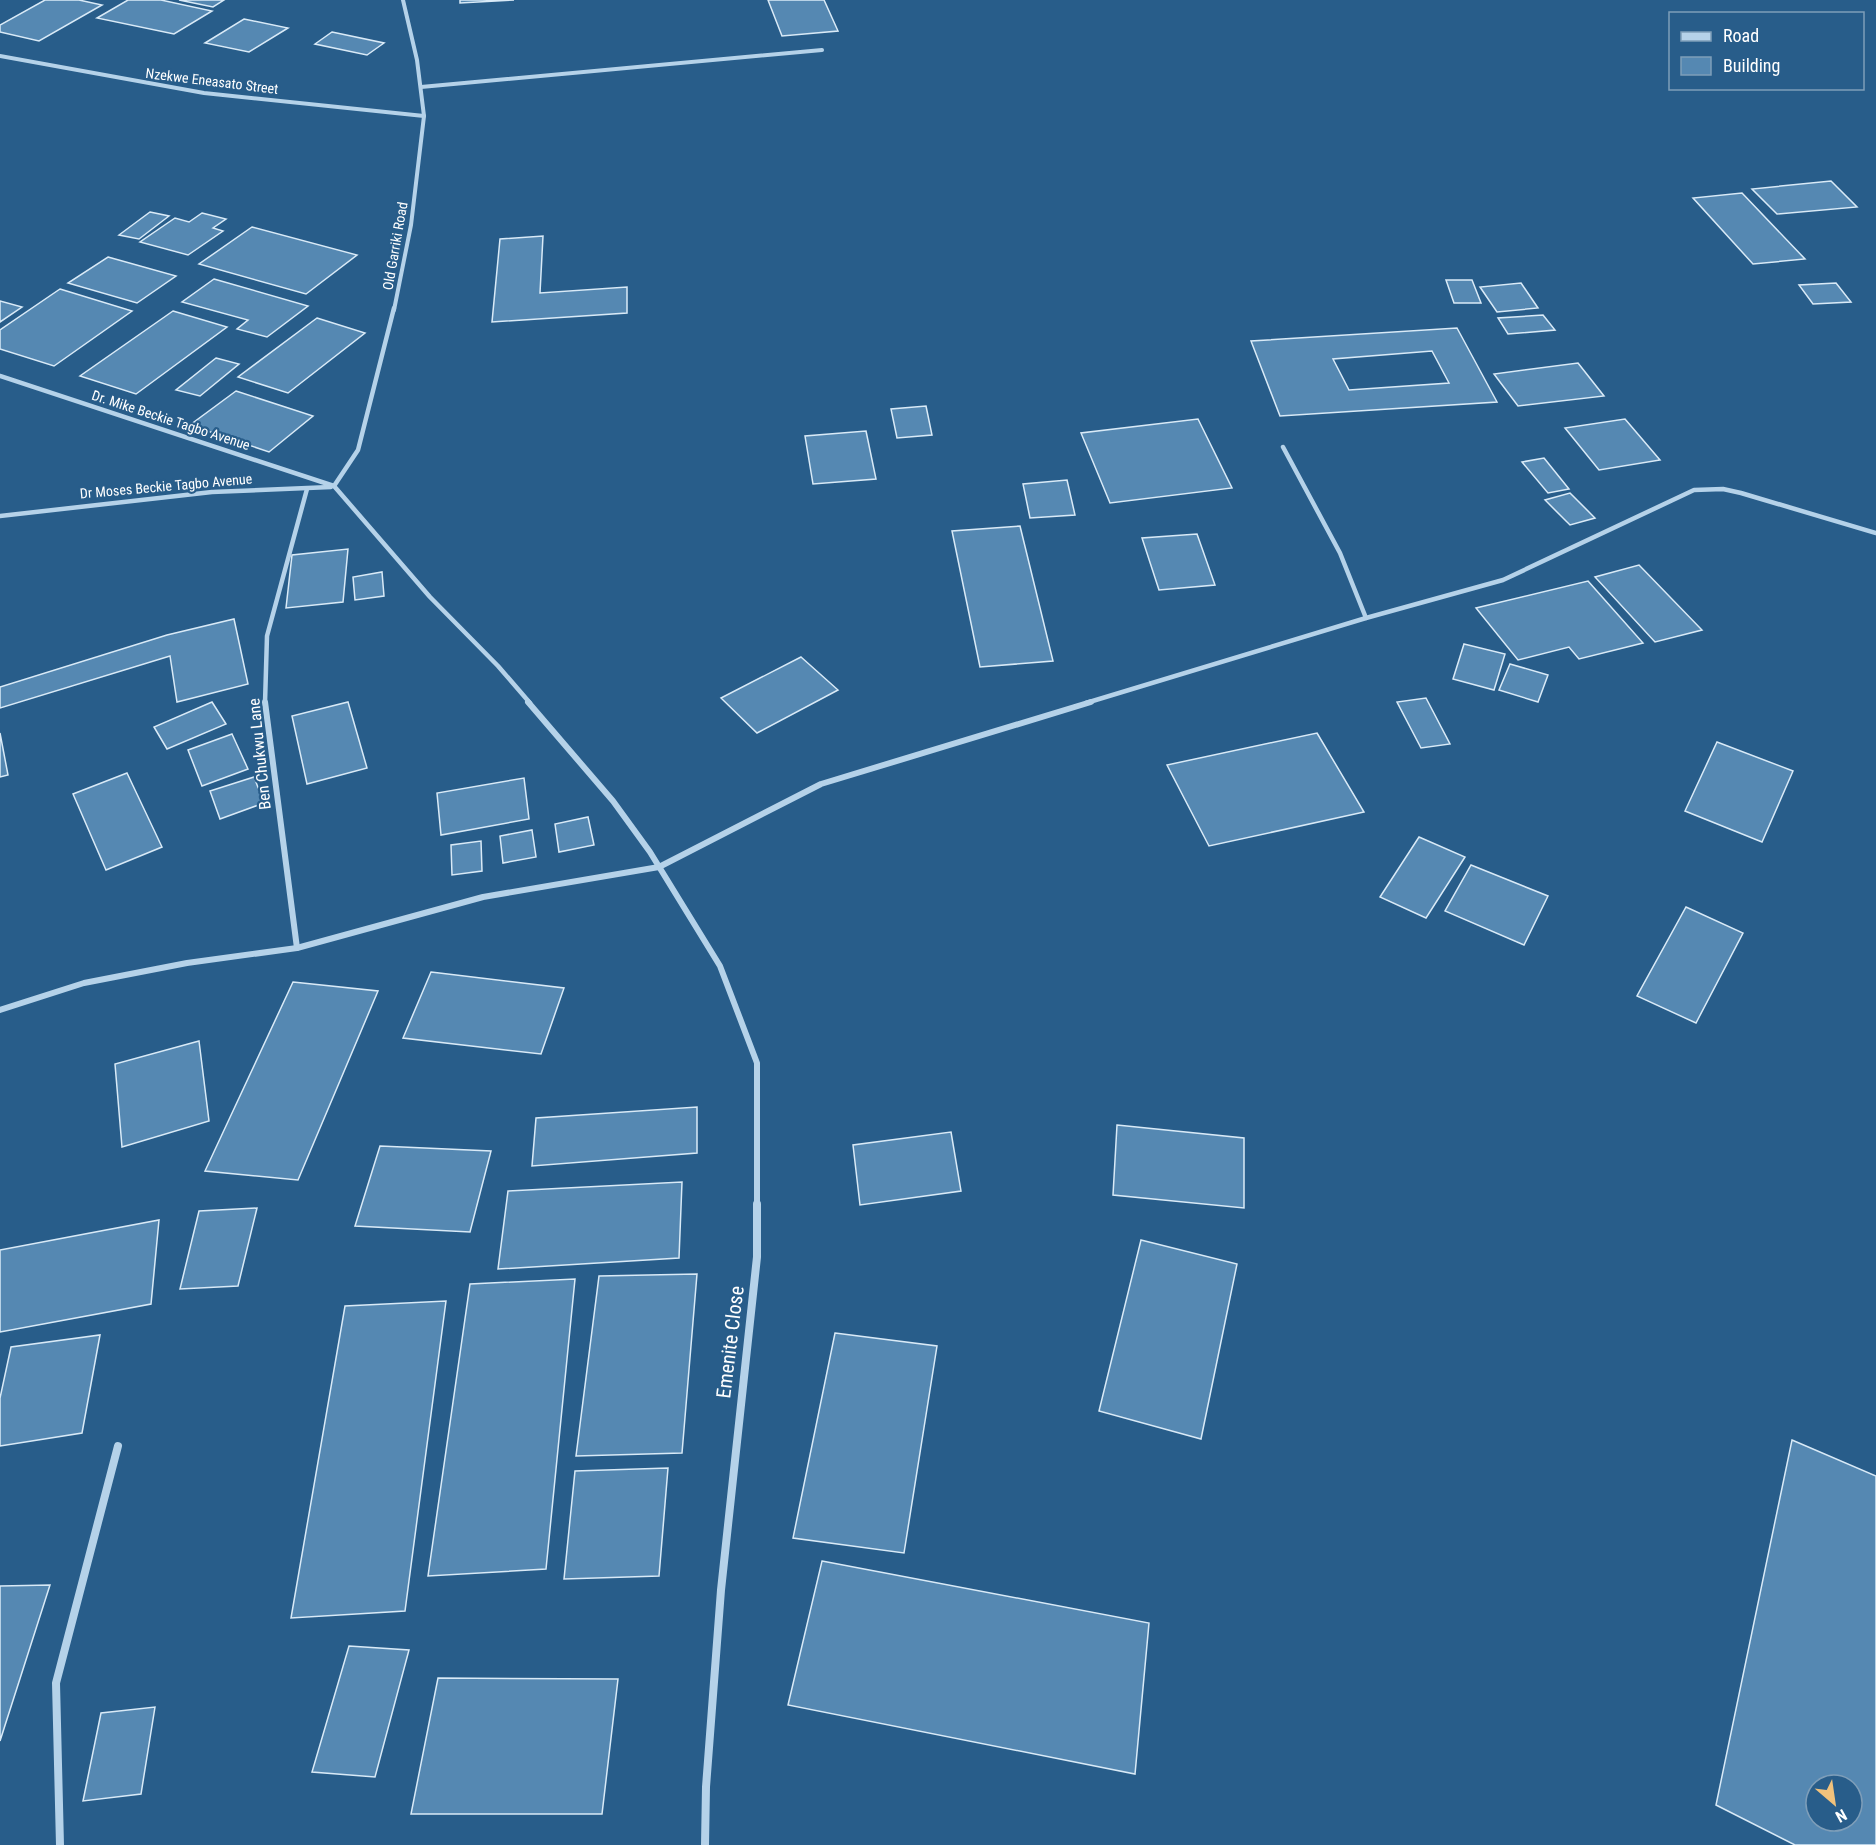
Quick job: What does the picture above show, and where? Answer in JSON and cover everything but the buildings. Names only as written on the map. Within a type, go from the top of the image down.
[{"type":"street","name":"Old Garriki Road","points":[[334,486],[358,450],[389,335],[411,225],[424,116],[417,60],[403,0]]},
{"type":"street","points":[[421,87],[822,50]]},
{"type":"street","name":"Nzekwe Eneasato Street","points":[[0,56],[204,93],[424,116]]},
{"type":"street","name":"Dr. Mike Beckie Tagbo Avenue","points":[[0,376],[334,486]]},
{"type":"street","points":[[1283,447],[1340,553],[1366,618]]},
{"type":"street","name":"Dr Moses Beckie Tagbo Avenue","points":[[0,516],[212,492],[334,486]]},
{"type":"street","name":"Emenite Close","points":[[334,486],[430,597],[498,666],[605,792],[658,867],[720,966],[757,1063],[757,1257],[721,1590],[706,1787],[705,1845]]},
{"type":"street","name":"Ben Chukwu Lane","points":[[297,948],[265,706],[267,636],[307,489]]},
{"type":"street","points":[[0,1010],[84,983],[187,963],[297,948],[483,897],[658,867],[821,784],[1366,618],[1503,580],[1694,490],[1723,489],[1742,493],[1876,533]]},
{"type":"street","points":[[60,1845],[56,1683],[118,1446]]}]
